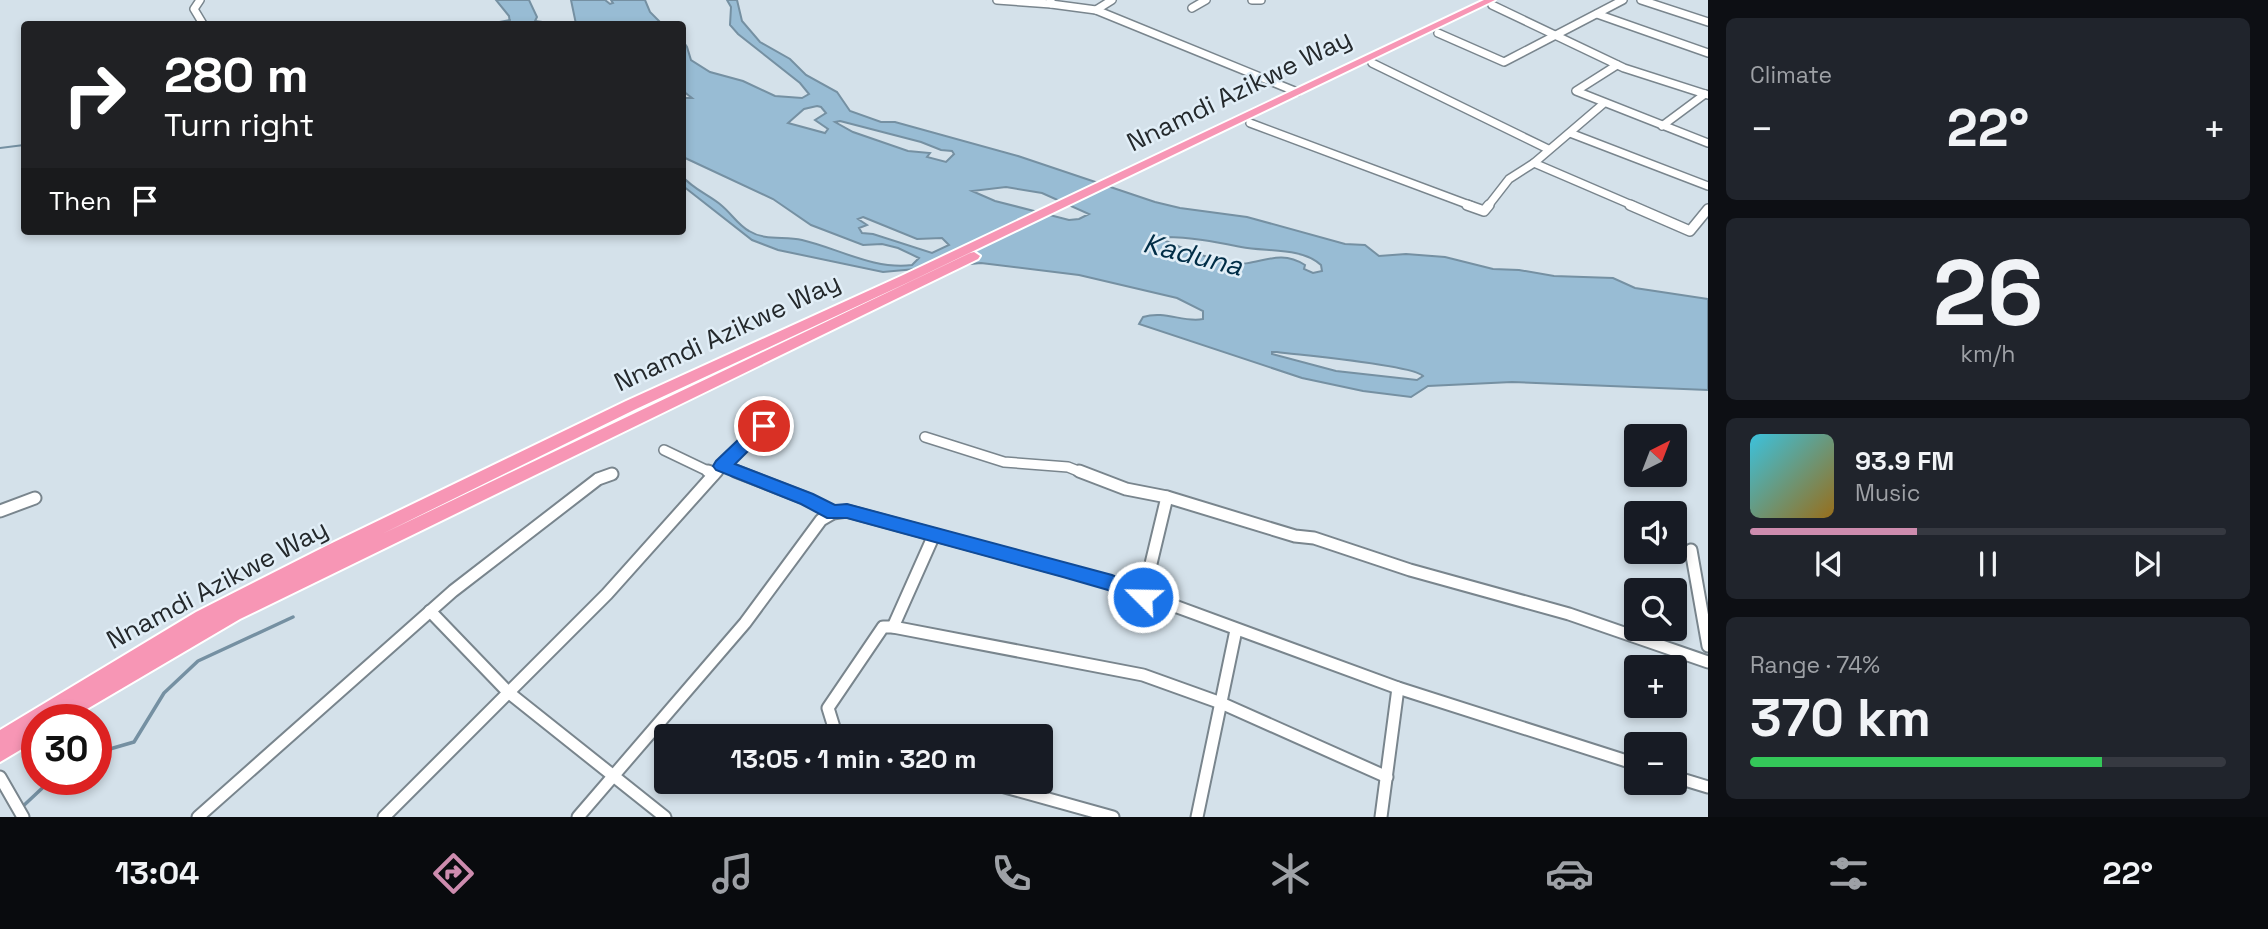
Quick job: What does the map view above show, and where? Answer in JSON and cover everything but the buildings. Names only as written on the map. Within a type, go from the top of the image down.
[{"type":"highway","name":"Nnamdi Azikwe Way","points":[[1140,172],[1438,33],[1495,2]]},
{"type":"highway","name":"Nnamdi Azikwe Way","points":[[80,704],[234,614],[306,578],[1140,172],[1297,92],[1495,2]]},
{"type":"highway","name":"Nnamdi Azikwe Way","points":[[0,740],[142,652],[270,582],[631,405],[910,282]]},
{"type":"highway","points":[[0,753],[21,740]]},
{"type":"street","points":[[200,0],[194,9],[201,21]]},
{"type":"street","points":[[997,0],[1051,2],[1096,10],[1297,92]]},
{"type":"street","points":[[1096,10],[1112,0]]},
{"type":"street","points":[[1192,8],[1206,0]]},
{"type":"street","points":[[1252,0],[1261,0]]},
{"type":"street","points":[[1438,33],[1504,62],[1623,0]]},
{"type":"street","points":[[1642,0],[1663,0]]},
{"type":"street","points":[[1651,1],[1708,22]]},
{"type":"street","points":[[1495,2],[1617,65],[1667,84],[1707,94]]},
{"type":"street","points":[[1597,14],[1708,53]]},
{"type":"street","points":[[1372,63],[1548,149]]},
{"type":"street","points":[[1617,65],[1576,91],[1603,104],[1708,143]]},
{"type":"street","points":[[1662,126],[1707,94]]},
{"type":"street","points":[[1250,123],[1484,211],[1509,179],[1534,163],[1603,104]]},
{"type":"street","points":[[1570,133],[1708,186]]},
{"type":"street","points":[[1534,163],[1690,231],[1708,209]]},
{"type":"street","points":[[384,817],[607,594],[718,470],[764,426]]},
{"type":"street","points":[[925,437],[1004,462],[1068,467],[1126,489],[1167,497],[1295,536],[1314,538],[1410,570],[1569,614],[1708,662]]},
{"type":"street","points":[[664,450],[807,499],[834,513]]},
{"type":"street","points":[[198,817],[430,611],[598,479],[612,474]]},
{"type":"street","points":[[1143,597],[1167,497]]},
{"type":"street","points":[[0,511],[35,498]]},
{"type":"street","points":[[578,817],[745,623],[821,520],[834,513],[847,511],[1087,576],[1398,688],[1624,760]]},
{"type":"street","points":[[893,627],[934,535]]},
{"type":"street","points":[[1691,550],[1702,589],[1708,646]]},
{"type":"street","points":[[430,611],[508,692],[665,817]]},
{"type":"street","points":[[834,724],[828,708],[836,693],[875,643],[883,627],[893,627],[1078,660],[1143,675],[1221,704],[1387,777]]},
{"type":"street","points":[[1197,817],[1236,630]]},
{"type":"street","points":[[1381,817],[1398,688]]},
{"type":"street","points":[[0,777],[13,804],[23,817]]},
{"type":"street","points":[[1687,781],[1708,788]]},
{"type":"street","points":[[1030,794],[1113,817]]},
{"type":"water","points":[[496,0],[529,0],[537,17],[535,21],[510,21],[509,16]]},
{"type":"water","points":[[571,0],[605,0],[610,4],[613,3],[611,0],[645,0],[650,12],[659,21],[575,21]]},
{"type":"water","name":"Kaduna","points":[[727,0],[737,0],[742,21],[760,42],[790,59],[806,75],[837,92],[850,111],[881,122],[895,122],[1018,156],[1155,202],[1247,217],[1345,244],[1365,245],[1379,256],[1406,254],[1445,257],[1493,269],[1554,276],[1613,278],[1635,288],[1708,299],[1708,390],[1512,382],[1428,386],[1411,397],[1363,391],[1302,378],[1139,324],[1143,317],[1151,315],[1203,319],[1203,311],[1177,298],[1079,275],[981,263],[883,272],[778,250],[752,240],[686,188],[686,180],[755,234],[802,240],[884,264],[912,265],[919,258],[882,244],[863,245],[811,225],[773,199],[686,158],[686,98],[692,98],[686,93],[686,46],[691,60],[710,72],[743,81],[775,96],[802,98],[809,94],[800,83],[730,25],[731,7]],"holes":[[[817,106],[826,113],[815,120],[828,129],[825,133],[788,123],[804,109]],[[840,121],[921,142],[941,150],[952,151],[954,154],[946,162],[927,157],[930,153],[908,151],[853,132],[835,122]],[[1006,187],[1042,193],[1089,214],[1069,220],[995,201],[972,191]],[[863,217],[917,239],[942,238],[949,245],[932,253],[862,233],[859,228],[867,225],[858,219]],[[1165,237],[1194,239],[1294,253],[1313,259],[1321,265],[1322,271],[1313,273],[1304,269],[1305,265],[1285,258],[1230,263],[1166,241]],[[1272,352],[1379,364],[1423,376],[1417,380],[1336,371]]]},
{"type":"waterway","points":[[505,21],[510,20]]},
{"type":"waterway","points":[[0,148],[21,145]]},
{"type":"waterway","points":[[112,748],[134,742],[164,693],[198,661],[293,617]]},
{"type":"waterway","points":[[21,808],[35,795]]},
{"type":"route","points":[[764,426],[722,466],[807,499],[834,513],[847,511],[1063,569],[1112,583],[1143,597]]}]
